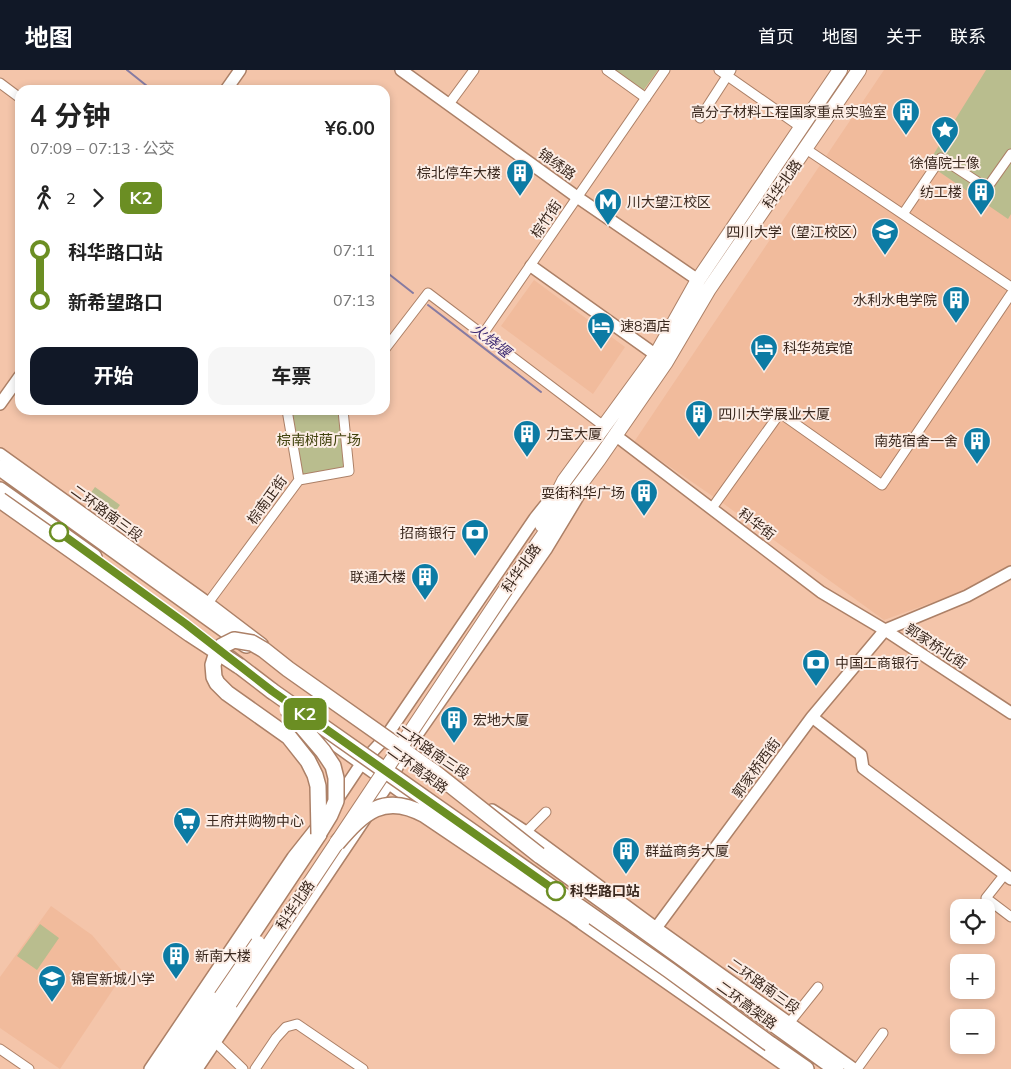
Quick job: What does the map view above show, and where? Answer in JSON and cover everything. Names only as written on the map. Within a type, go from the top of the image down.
[{"type":"highway","name":"二环高架路","points":[[0,468],[836,1069]]},
{"type":"highway","points":[[0,479],[194,618],[259,655]]},
{"type":"highway","points":[[0,490],[186,624],[239,666]]},
{"type":"highway","name":"二环高架路","points":[[0,498],[190,634],[239,666],[670,970],[806,1069]]},
{"type":"highway","points":[[319,834],[318,786],[308,761],[289,737],[226,693],[214,677],[213,665],[217,652],[222,646],[234,640],[252,643],[264,650],[434,772],[539,855]]},
{"type":"highway","points":[[162,1069],[319,834],[336,802],[336,778],[333,766],[323,751],[272,691]]},
{"type":"highway","points":[[337,842],[367,812],[388,806],[411,807],[638,959],[670,970]]},
{"type":"main road","name":"科华北路","points":[[507,582],[599,459],[610,431],[698,280],[840,70]]},
{"type":"main road","name":"科华北路","points":[[173,1069],[226,1000],[337,842],[507,582],[542,525],[564,481],[610,431],[666,362],[709,289],[859,70]]},
{"type":"main road","points":[[226,1000],[507,582]]},
{"type":"main road","name":"科华北路","points":[[186,1069],[226,1000]]},
{"type":"street","points":[[230,85],[240,70]]},
{"type":"street","name":"锦绣路","points":[[401,70],[577,197],[698,280]]},
{"type":"street","points":[[449,104],[474,70]]},
{"type":"street","points":[[606,70],[646,98]]},
{"type":"street","name":"棕竹街","points":[[483,334],[666,70]]},
{"type":"street","points":[[719,70],[729,73],[802,128]]},
{"type":"street","points":[[700,118],[729,73]]},
{"type":"street","points":[[0,83],[15,94]]},
{"type":"street","points":[[806,149],[1011,287]]},
{"type":"street","points":[[902,214],[941,158],[987,188],[1011,154]]},
{"type":"street","points":[[531,266],[656,355]]},
{"type":"street","points":[[390,342],[428,292],[610,431]]},
{"type":"street","points":[[712,508],[780,413],[882,486],[1011,294]]},
{"type":"street","points":[[0,404],[15,383]]},
{"type":"street","points":[[288,415],[299,480]]},
{"type":"street","name":"棕南正街","points":[[208,604],[299,480],[349,471],[343,415]]},
{"type":"street","name":"科华街","points":[[610,431],[821,592],[885,630]]},
{"type":"street","name":"二环路南三段","points":[[0,454],[208,604],[385,738],[526,832],[656,928],[856,1069]]},
{"type":"street","points":[[197,1069],[389,783],[406,752],[547,548],[571,510],[599,459]]},
{"type":"street","points":[[150,1069],[292,857],[338,799],[361,764],[385,738],[535,518],[564,481]]},
{"type":"street","points":[[0,498],[528,886],[790,1069]]},
{"type":"street","points":[[0,509],[67,549]]},
{"type":"street","name":"郭家桥北街","points":[[885,630],[967,596],[1011,572]]},
{"type":"street","name":"郭家桥北街","points":[[885,630],[1011,713]]},
{"type":"street","name":"郭家桥西街","points":[[656,928],[812,718],[885,630]]},
{"type":"street","points":[[812,718],[861,754],[863,768],[1008,877],[986,898],[1011,917]]},
{"type":"street","points":[[526,832],[546,812]]},
{"type":"street","points":[[790,1022],[818,987]]},
{"type":"street","points":[[255,1069],[276,1038],[286,1027],[297,1024],[363,1069]]},
{"type":"street","points":[[856,1069],[883,1033]]},
{"type":"street","points":[[215,1042],[242,1069]]},
{"type":"street","points":[[0,1049],[29,1069]]},
{"type":"shaded area","name":"四川大学（望江校区）","points":[[884,70],[1011,70],[1011,566],[961,592],[884,620],[724,504],[634,442]]},
{"type":"shaded area","points":[[534,280],[625,347],[593,394],[501,326]]},
{"type":"shaded area","name":"锦官新城小学","points":[[51,906],[92,935],[124,973],[60,1069],[0,1028],[0,977]]},
{"type":"green space","points":[[613,70],[658,70],[643,91]]},
{"type":"green space","points":[[986,70],[1011,70],[1011,214],[1008,219],[938,171],[941,167],[930,160]]},
{"type":"green space","name":"棕南树荫广场","points":[[288,415],[343,415],[349,471],[299,480]]},
{"type":"green space","points":[[95,487],[120,505],[110,519],[85,501]]},
{"type":"green space","points":[[40,924],[59,938],[37,970],[17,956]]},
{"type":"waterway","name":"火烧堰","points":[[127,70],[146,85]]},
{"type":"waterway","name":"火烧堰","points":[[390,275],[413,293]]},
{"type":"waterway","name":"火烧堰","points":[[428,305],[541,392]]},
{"type":"bus line","name":"K2","points":[[59,532],[186,624],[272,691],[556,891]]},
{"type":"place","name":"高分子材料工程国家重点实验室","points":[[906,136]]},
{"type":"place","name":"徐僖院士像","points":[[945,154]]},
{"type":"place","name":"棕北停车大楼","points":[[520,197]]},
{"type":"place","name":"纺工楼","points":[[981,216]]},
{"type":"place","name":"川大望江校区","points":[[608,226]]},
{"type":"place","name":"四川大学（望江校区）","points":[[885,256]]},
{"type":"place","name":"水利水电学院","points":[[956,324]]},
{"type":"place","name":"速8酒店","points":[[601,350]]},
{"type":"place","name":"科华苑宾馆","points":[[764,372]]},
{"type":"place","name":"四川大学展业大厦","points":[[699,438]]},
{"type":"place","name":"力宝大厦","points":[[527,458]]},
{"type":"place","name":"南苑宿舍一舍","points":[[977,465]]},
{"type":"place","name":"耍街科华广场","points":[[644,517]]},
{"type":"place","name":"招商银行","points":[[475,557]]},
{"type":"place","name":"联通大楼","points":[[425,601]]},
{"type":"place","name":"中国工商银行","points":[[816,687]]},
{"type":"place","name":"宏地大厦","points":[[454,744]]},
{"type":"place","name":"王府井购物中心","points":[[187,845]]},
{"type":"place","name":"群益商务大厦","points":[[626,875]]},
{"type":"place","name":"科华路口站","points":[[556,891]]},
{"type":"place","name":"新南大楼","points":[[176,980]]},
{"type":"place","name":"锦官新城小学","points":[[52,1003]]}]
